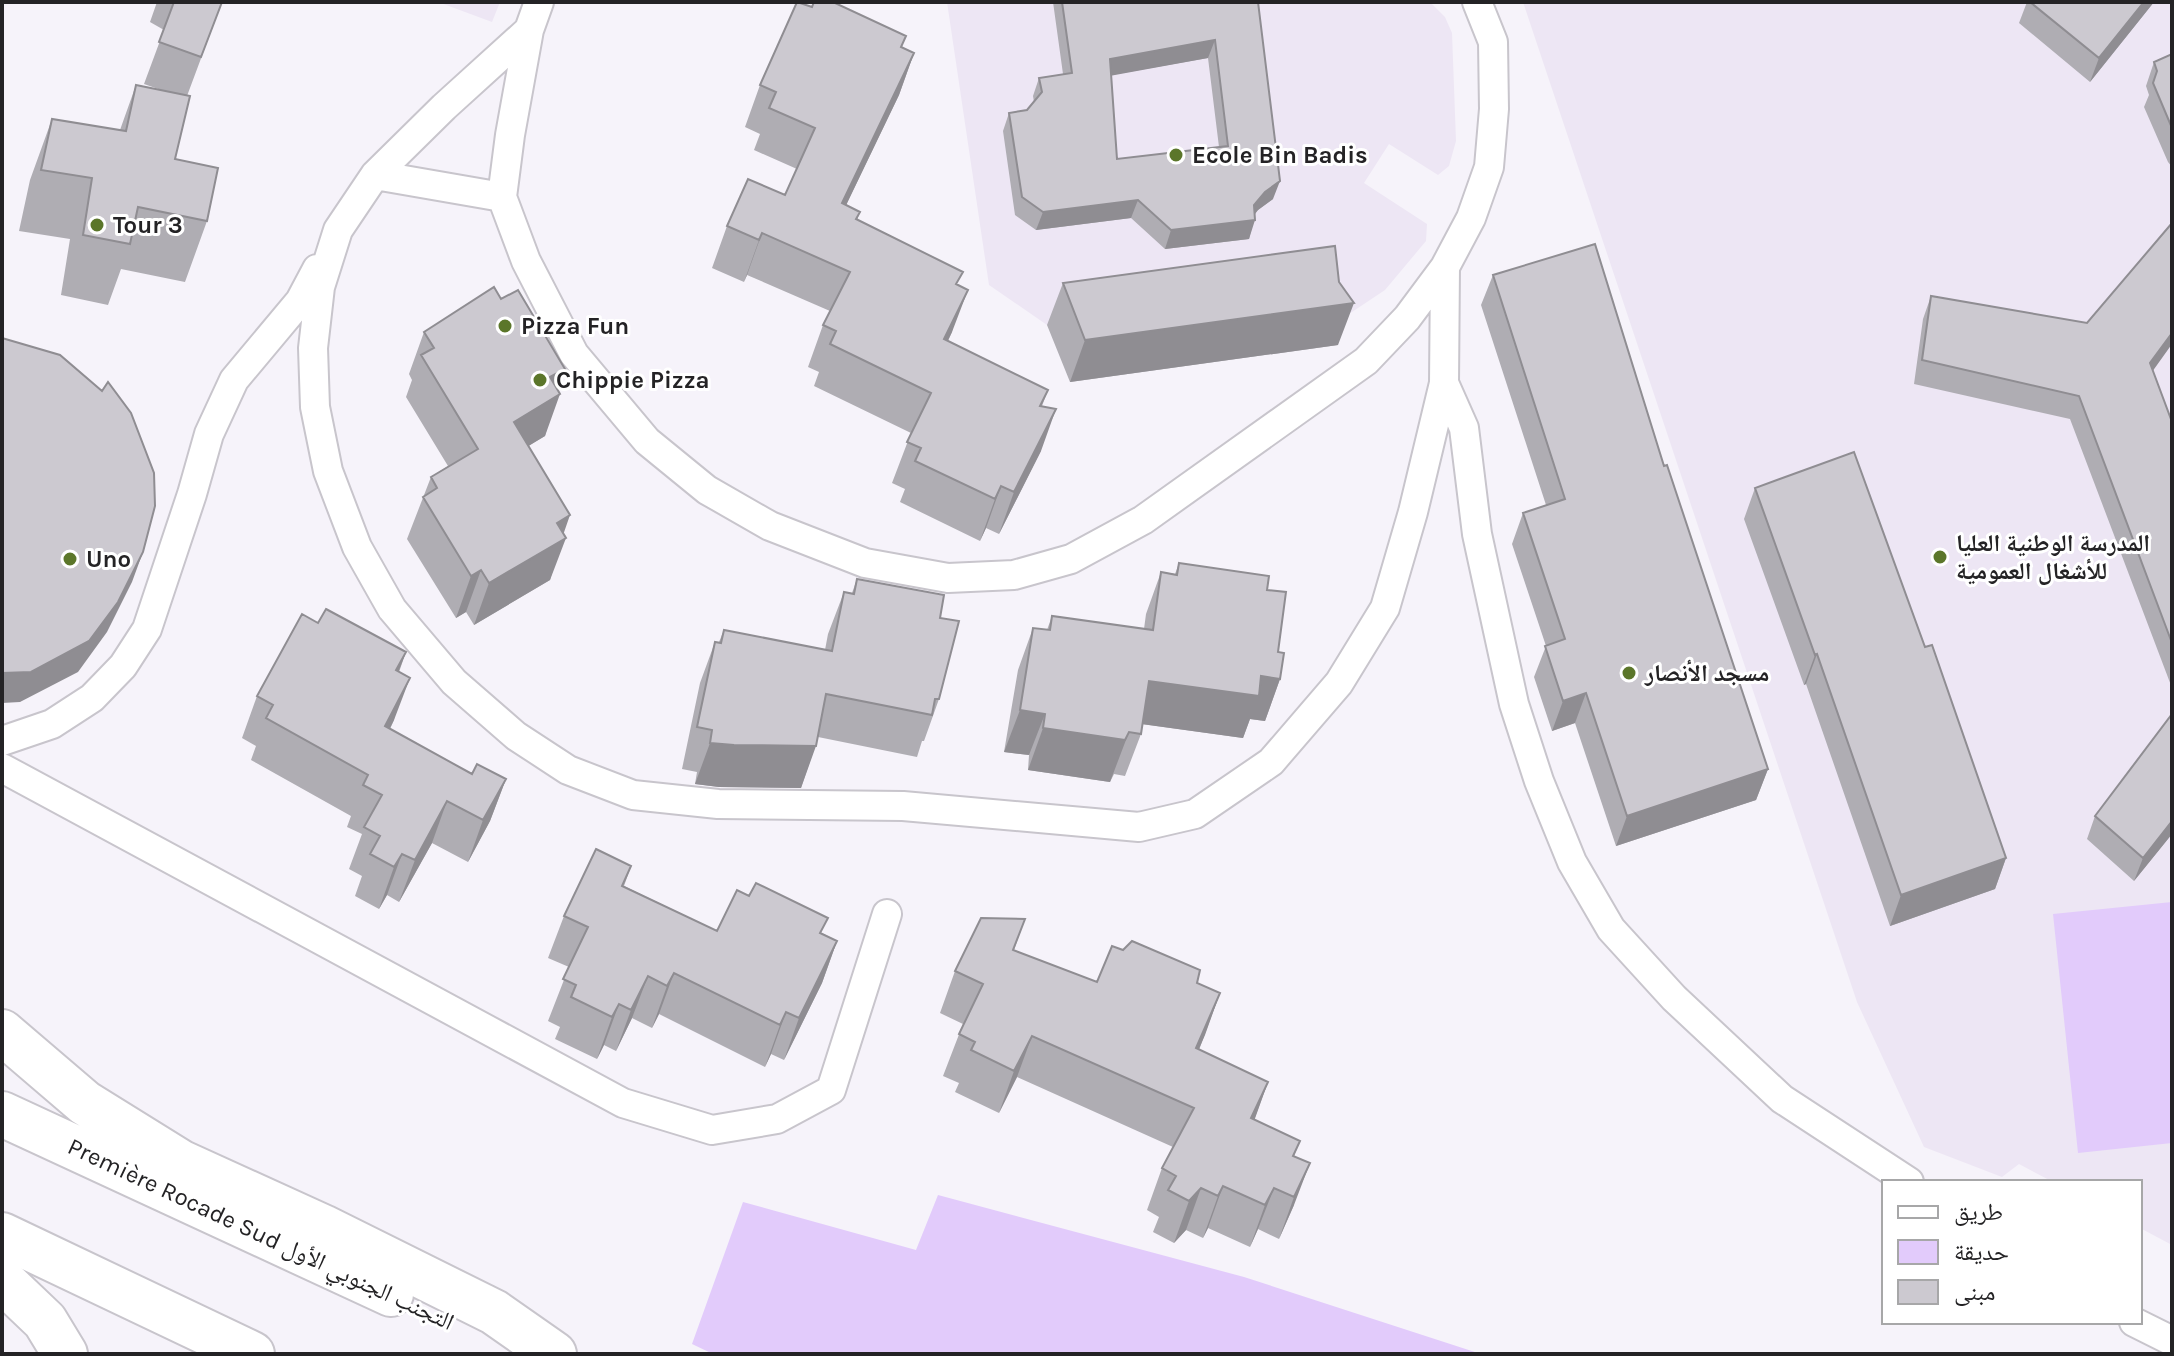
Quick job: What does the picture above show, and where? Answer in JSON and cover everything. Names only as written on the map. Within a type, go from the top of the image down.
[{"type":"highway","points":[[2,1032],[85,1103],[167,1154],[494,1312],[554,1354]]},
{"type":"highway","name":"Première Rocade Sud التجنب الجنوبي الأول","points":[[2,1114],[520,1354]]},
{"type":"highway","points":[[2,1235],[252,1354]]},
{"type":"highway","points":[[2,1280],[45,1321],[65,1354]]},
{"type":"street","points":[[539,2],[529,30],[502,197],[526,261],[574,354],[647,441],[707,490],[770,526],[865,563],[948,578],[1014,575],[1071,559],[1143,520],[1366,361],[1407,318],[1445,267],[1471,218],[1489,167],[1494,109],[1493,42],[1477,2]]},
{"type":"street","points":[[2,741],[52,724],[92,698],[123,666],[147,629],[209,434],[234,380],[300,301],[338,230],[375,175],[529,30]]},
{"type":"street","points":[[375,175],[502,197]]},
{"type":"street","points":[[338,230],[320,287],[313,348],[315,407],[328,471],[357,547],[392,609],[454,682],[516,736],[568,770],[633,795],[718,804],[903,806],[1139,827],[1195,814],[1271,762],[1339,683],[1385,608],[1413,512],[1444,383],[1445,267]]},
{"type":"street","points":[[1444,383],[1464,428],[1477,534],[1514,704],[1539,781],[1572,862],[1611,929],[1674,998],[1782,1099],[1906,1180]]},
{"type":"street","points":[[2,768],[623,1103],[712,1130],[777,1119],[831,1090],[887,914]]},
{"type":"street","points":[[2138,1324],[2172,1341]]},
{"type":"shaded area","points":[[438,2],[500,2],[492,22]]},
{"type":"shaded area","name":"Ecole Bin Badis","points":[[947,2],[1430,2],[1445,17],[1452,33],[1456,141],[1449,166],[1438,175],[1389,144],[1364,183],[1427,224],[1426,241],[1385,290],[1352,312],[1324,324],[1319,288],[1047,325],[989,285]]},
{"type":"shaded area","name":"المدرسة الوطنية العليا للأشغال العمومية","points":[[1523,2],[2172,2],[2172,1245],[2142,1229],[2142,1180],[2049,1180],[2019,1164],[2002,1177],[1924,1147],[1857,1002]]},
{"type":"green space","points":[[2172,902],[2172,1143],[2078,1153],[2053,914]]},
{"type":"green space","points":[[938,1195],[1244,1277],[1481,1354],[713,1354],[692,1344],[743,1202],[916,1250]]},
{"type":"building","points":[[174,2],[222,2],[201,57],[159,42]]},
{"type":"building","points":[[797,2],[812,7],[814,2],[833,2],[906,36],[901,47],[914,53],[842,203],[860,212],[856,219],[963,272],[956,284],[968,290],[944,339],[1048,390],[1040,406],[1056,409],[1014,492],[1001,486],[995,499],[915,461],[921,448],[907,442],[931,393],[830,344],[836,331],[823,325],[850,272],[762,233],[759,240],[727,226],[748,179],[785,195],[815,128],[769,108],[776,92],[760,85]]},
{"type":"building","points":[[1062,2],[1258,2],[1280,181],[1254,205],[1255,220],[1171,230],[1138,200],[1043,212],[1022,197],[1009,113],[1027,110],[1042,92],[1039,78],[1072,73]],"holes":[[[1215,40],[1228,146],[1117,159],[1110,59]]]},
{"type":"building","points":[[2030,2],[2144,2],[2099,58]]},
{"type":"building","points":[[2172,54],[2172,128],[2153,83],[2157,71],[2154,62]]},
{"type":"building","points":[[136,85],[190,96],[175,159],[218,168],[207,221],[138,207],[130,244],[83,235],[92,178],[41,170],[52,119],[126,131]]},
{"type":"building","points":[[2172,223],[2172,333],[2150,363],[2172,422],[2172,643],[2079,396],[1922,360],[1931,296],[2087,323]]},
{"type":"building","points":[[1595,244],[1664,466],[1667,465],[1768,769],[1627,816],[1586,693],[1563,701],[1545,646],[1565,639],[1523,513],[1565,499],[1493,275]]},
{"type":"building","points":[[1335,246],[1339,282],[1354,303],[1085,340],[1063,283]]},
{"type":"building","points":[[494,287],[501,299],[518,290],[565,369],[550,377],[560,394],[514,422],[570,515],[557,523],[566,538],[489,583],[481,570],[471,576],[423,497],[437,488],[431,477],[478,449],[421,355],[434,348],[424,332]]},
{"type":"building","name":"Uno","points":[[2,338],[60,355],[102,391],[108,382],[131,413],[154,473],[155,506],[143,552],[118,602],[89,641],[31,672],[2,673]]},
{"type":"building","points":[[1854,452],[1925,647],[1932,645],[2006,858],[1901,895],[1755,488]]},
{"type":"building","points":[[1179,563],[1269,576],[1267,590],[1286,592],[1278,652],[1284,653],[1280,679],[1261,676],[1259,696],[1149,681],[1141,734],[1129,732],[1125,740],[1043,728],[1045,714],[1020,710],[1033,628],[1050,630],[1052,616],[1153,630],[1161,572],[1177,575]]},
{"type":"building","points":[[857,579],[944,595],[940,618],[959,621],[932,715],[826,694],[816,746],[710,743],[712,730],[697,727],[715,642],[721,643],[724,630],[832,651],[844,592],[854,594]]},
{"type":"building","points":[[326,609],[406,652],[396,670],[410,678],[385,726],[472,774],[477,764],[506,779],[483,820],[447,801],[415,860],[402,854],[394,867],[370,854],[380,836],[364,827],[382,795],[363,785],[368,775],[266,718],[273,705],[257,696],[302,614],[318,623]]},
{"type":"building","points":[[2172,714],[2172,821],[2143,858],[2095,816]]},
{"type":"building","points":[[596,849],[631,866],[622,886],[717,931],[737,890],[749,896],[756,883],[828,918],[820,933],[837,941],[799,1018],[786,1012],[780,1025],[674,973],[667,986],[648,976],[631,1010],[619,1004],[612,1017],[571,997],[576,985],[563,979],[588,927],[564,916]]},
{"type":"building","points":[[981,918],[1025,919],[1013,950],[1097,982],[1112,946],[1123,950],[1132,941],[1200,970],[1197,983],[1220,993],[1196,1048],[1268,1082],[1251,1118],[1300,1141],[1293,1156],[1310,1163],[1294,1197],[1274,1188],[1265,1205],[1223,1186],[1218,1196],[1201,1188],[1189,1201],[1168,1190],[1176,1176],[1162,1168],[1194,1108],[1032,1036],[1014,1071],[971,1050],[975,1042],[959,1034],[983,984],[955,971]]},
{"type":"place","name":"Ecole Bin Badis","points":[[1176,155]]},
{"type":"place","name":"Tour 3","points":[[97,225]]},
{"type":"place","name":"Pizza Fun","points":[[505,326]]},
{"type":"place","name":"Chippie Pizza","points":[[540,380]]},
{"type":"place","name":"المدرسة الوطنية العليا للأشغال العمومية","points":[[1940,557]]},
{"type":"place","name":"Uno","points":[[70,559]]},
{"type":"place","name":"مسجد الأنصار","points":[[1629,673]]}]
